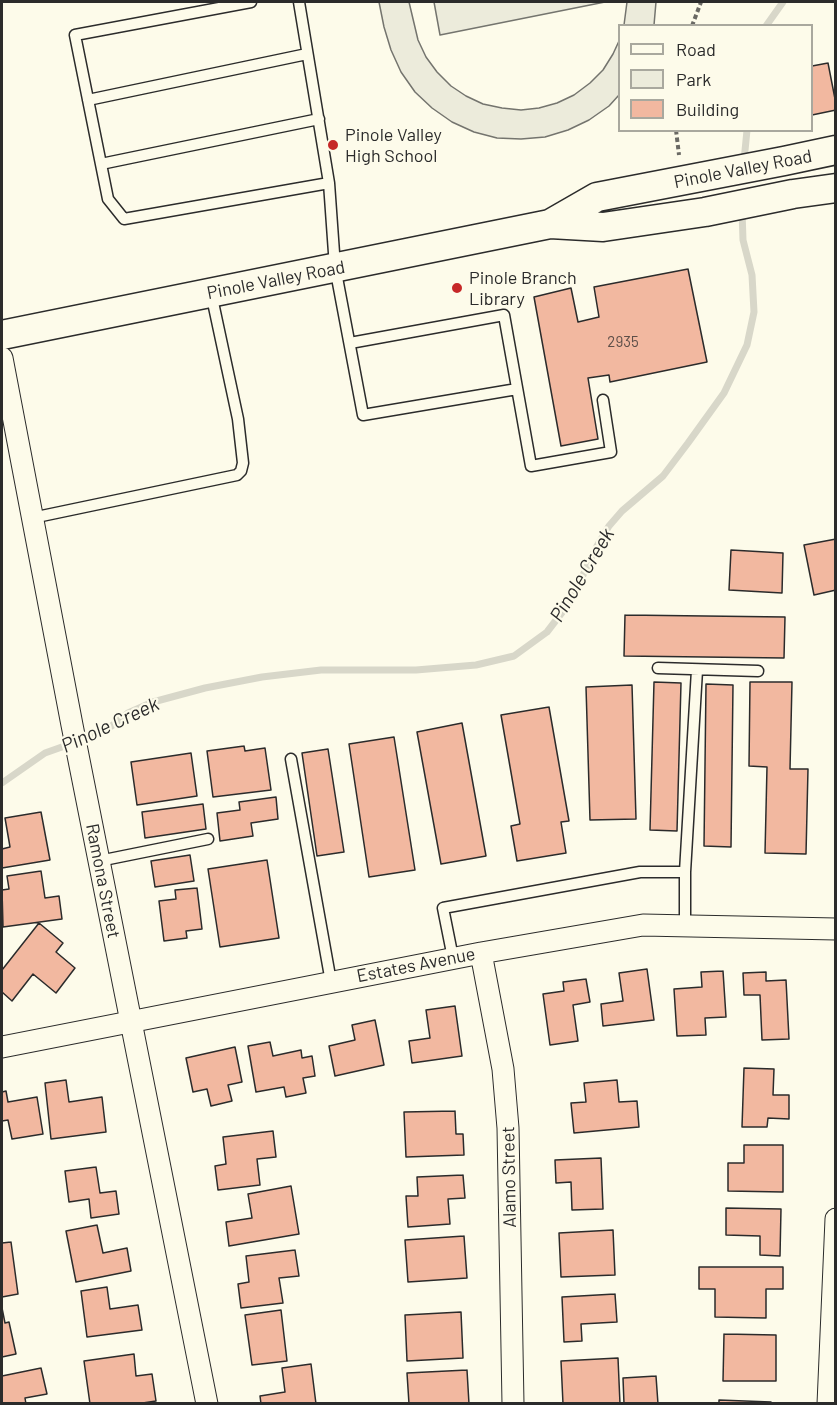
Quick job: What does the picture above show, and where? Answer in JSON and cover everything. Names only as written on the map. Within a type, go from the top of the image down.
[{"type":"main road","name":"Pinole Valley Road","points":[[550,224],[597,197],[836,150]]},
{"type":"main road","name":"Pinole Valley Road","points":[[2,335],[550,224],[603,227],[705,212],[793,194],[836,188]]},
{"type":"street","name":"Ramona Street","points":[[2,358],[83,782],[207,1404]]},
{"type":"street","name":"Estates Avenue","points":[[2,1047],[481,952],[644,925],[836,929]]},
{"type":"street","name":"Alamo Street","points":[[481,952],[503,1069],[508,1128],[513,1404]]},
{"type":"street","points":[[828,1404],[836,1219]]},
{"type":"lane","points":[[251,2],[75,35],[108,199],[124,219],[329,183]]},
{"type":"lane","points":[[299,2],[329,183],[335,267],[363,415],[517,389]]},
{"type":"lane","points":[[88,100],[307,54]]},
{"type":"lane","points":[[101,164],[319,119]]},
{"type":"lane","points":[[32,518],[237,475],[241,471],[243,463],[238,419],[211,293]]},
{"type":"lane","points":[[350,343],[504,315],[531,466],[611,452],[603,400]]},
{"type":"lane","points":[[658,668],[758,671]]},
{"type":"lane","points":[[685,926],[685,872],[697,670]]},
{"type":"lane","points":[[291,759],[331,982]]},
{"type":"lane","points":[[99,861],[208,839]]},
{"type":"lane","points":[[453,958],[443,908],[640,872],[685,872]]},
{"type":"path","points":[[693,24],[701,2]]},
{"type":"green space","points":[[379,2],[409,2],[418,40],[426,57],[451,86],[483,104],[521,110],[557,103],[574,95],[603,70],[618,43],[618,96],[609,106],[589,120],[545,137],[497,138],[474,132],[452,122],[415,92],[401,72],[384,27]]},
{"type":"green space","points":[[434,2],[605,2],[440,35]]},
{"type":"green space","points":[[627,2],[656,2],[654,24],[624,24]]},
{"type":"building","points":[[828,63],[836,110],[813,115],[813,66]]},
{"type":"building","points":[[688,269],[707,362],[610,382],[609,375],[588,378],[598,439],[561,446],[534,297],[571,288],[578,322],[599,317],[594,287]]},
{"type":"building","points":[[836,539],[836,590],[814,595],[804,545]]},
{"type":"building","points":[[731,550],[783,553],[782,593],[729,590]]},
{"type":"building","points":[[625,615],[785,617],[784,658],[624,656]]},
{"type":"building","points":[[654,682],[681,683],[677,831],[650,830]]},
{"type":"building","points":[[750,682],[792,682],[790,769],[808,769],[806,854],[765,853],[767,767],[749,766]]},
{"type":"building","points":[[706,684],[733,685],[731,847],[704,846]]},
{"type":"building","points":[[632,685],[636,819],[590,820],[586,687]]},
{"type":"building","points":[[549,707],[569,821],[561,822],[566,853],[517,861],[511,826],[520,824],[501,715]]},
{"type":"building","points":[[462,723],[486,856],[441,864],[417,732]]},
{"type":"building","points":[[394,737],[415,870],[369,877],[349,744]]},
{"type":"building","points":[[244,746],[245,751],[265,748],[271,790],[213,797],[207,751]]},
{"type":"building","points":[[328,749],[344,852],[317,856],[302,753]]},
{"type":"building","points":[[191,753],[197,796],[137,805],[131,762]]},
{"type":"building","points":[[276,797],[278,819],[251,823],[253,836],[220,841],[217,813],[240,810],[239,802]]},
{"type":"building","points":[[203,804],[206,829],[145,838],[142,812]]},
{"type":"building","points":[[41,812],[50,860],[2,868],[2,849],[10,847],[5,818]]},
{"type":"building","points":[[190,855],[194,881],[155,887],[151,861]]},
{"type":"building","points":[[267,860],[279,938],[220,947],[208,869]]},
{"type":"building","points":[[41,871],[45,898],[59,896],[62,919],[3,927],[2,890],[9,889],[7,876]]},
{"type":"building","points":[[197,888],[202,929],[186,931],[187,938],[164,941],[159,901],[176,899],[175,890]]},
{"type":"building","points":[[39,923],[63,943],[56,952],[75,968],[56,993],[33,974],[12,1001],[2,992],[2,970]]},
{"type":"building","points":[[647,969],[654,1020],[603,1026],[601,1004],[623,1001],[619,973]]},
{"type":"building","points":[[723,971],[726,1017],[705,1018],[706,1035],[677,1036],[674,989],[702,987],[701,972]]},
{"type":"building","points":[[766,972],[766,981],[786,980],[789,1039],[762,1040],[760,995],[744,995],[743,973]]},
{"type":"building","points":[[586,979],[590,1002],[573,1005],[578,1041],[550,1045],[543,994],[564,991],[563,982]]},
{"type":"building","points":[[455,1006],[462,1056],[412,1063],[409,1041],[430,1038],[426,1010]]},
{"type":"building","points":[[375,1020],[384,1065],[335,1076],[329,1046],[355,1040],[352,1025]]},
{"type":"building","points":[[270,1042],[273,1056],[301,1050],[302,1058],[312,1056],[315,1076],[303,1078],[306,1093],[286,1097],[284,1087],[256,1092],[248,1046]]},
{"type":"building","points":[[235,1047],[242,1082],[228,1085],[232,1101],[211,1106],[207,1089],[193,1092],[186,1058]]},
{"type":"building","points":[[744,1068],[774,1069],[773,1095],[789,1095],[789,1119],[768,1118],[767,1127],[742,1127]]},
{"type":"building","points":[[66,1080],[69,1102],[102,1097],[106,1132],[51,1139],[45,1083]]},
{"type":"building","points":[[617,1080],[619,1102],[637,1101],[639,1127],[574,1133],[571,1103],[586,1102],[584,1083]]},
{"type":"building","points":[[6,1091],[8,1102],[37,1097],[43,1134],[12,1139],[8,1120],[2,1121],[2,1092]]},
{"type":"building","points":[[455,1111],[456,1134],[463,1134],[464,1155],[406,1157],[404,1112]]},
{"type":"building","points":[[273,1131],[276,1157],[257,1159],[260,1185],[218,1190],[215,1166],[226,1164],[223,1137]]},
{"type":"building","points":[[744,1145],[783,1145],[783,1192],[728,1191],[728,1163],[744,1163]]},
{"type":"building","points":[[601,1158],[603,1209],[572,1210],[571,1182],[556,1183],[555,1160]]},
{"type":"building","points":[[96,1167],[100,1193],[116,1191],[119,1214],[91,1218],[89,1199],[69,1202],[65,1171]]},
{"type":"building","points":[[463,1175],[465,1198],[448,1199],[450,1224],[408,1227],[406,1196],[418,1196],[417,1177]]},
{"type":"building","points":[[291,1186],[299,1234],[229,1246],[226,1222],[252,1218],[248,1194]]},
{"type":"building","points":[[726,1208],[781,1209],[780,1256],[760,1255],[760,1236],[726,1235]]},
{"type":"building","points":[[97,1225],[103,1253],[127,1248],[131,1271],[76,1282],[66,1231]]},
{"type":"building","points":[[613,1230],[615,1275],[561,1277],[559,1233]]},
{"type":"building","points":[[464,1236],[467,1278],[408,1282],[405,1240]]},
{"type":"building","points":[[11,1242],[18,1294],[2,1297],[2,1243]]},
{"type":"building","points":[[295,1250],[299,1276],[279,1278],[283,1303],[241,1308],[238,1284],[249,1282],[246,1256]]},
{"type":"building","points":[[699,1267],[783,1267],[783,1289],[766,1289],[766,1318],[715,1317],[715,1289],[699,1289]]},
{"type":"building","points":[[107,1287],[110,1309],[138,1305],[142,1330],[87,1337],[81,1291]]},
{"type":"building","points":[[615,1294],[617,1322],[581,1324],[582,1341],[564,1342],[562,1297]]},
{"type":"building","points":[[2,1308],[5,1323],[9,1322],[16,1354],[2,1357]]},
{"type":"building","points":[[281,1310],[287,1361],[252,1365],[245,1315]]},
{"type":"building","points":[[461,1312],[463,1358],[407,1361],[405,1315]]},
{"type":"building","points":[[724,1334],[776,1335],[776,1381],[723,1381]]},
{"type":"building","points":[[134,1354],[136,1376],[152,1374],[156,1401],[136,1404],[90,1404],[84,1361]]},
{"type":"building","points":[[618,1358],[620,1404],[563,1404],[561,1361]]},
{"type":"building","points":[[311,1364],[316,1404],[261,1404],[260,1396],[285,1392],[282,1368]]},
{"type":"building","points":[[41,1368],[47,1394],[25,1398],[26,1404],[2,1404],[2,1376]]},
{"type":"building","points":[[467,1370],[469,1404],[409,1404],[407,1373]]},
{"type":"building","points":[[656,1376],[658,1404],[624,1404],[623,1378]]},
{"type":"building","points":[[719,1400],[771,1402],[771,1404],[719,1404]]},
{"type":"waterway","name":"Pinole Creek","points":[[767,24],[783,2]]},
{"type":"waterway","name":"Pinole Creek","points":[[744,161],[747,132]]},
{"type":"waterway","name":"Pinole Creek","points":[[2,783],[45,753],[104,732],[128,713],[153,702],[205,688],[262,677],[321,670],[416,670],[476,665],[514,656],[547,632],[570,602],[609,526],[622,511],[663,476],[724,393],[747,345],[754,312],[752,275],[743,240],[742,211]]},
{"type":"place","name":"Pinole Valley High School","points":[[333,145]]},
{"type":"place","name":"Pinole Branch Library","points":[[457,288]]}]
